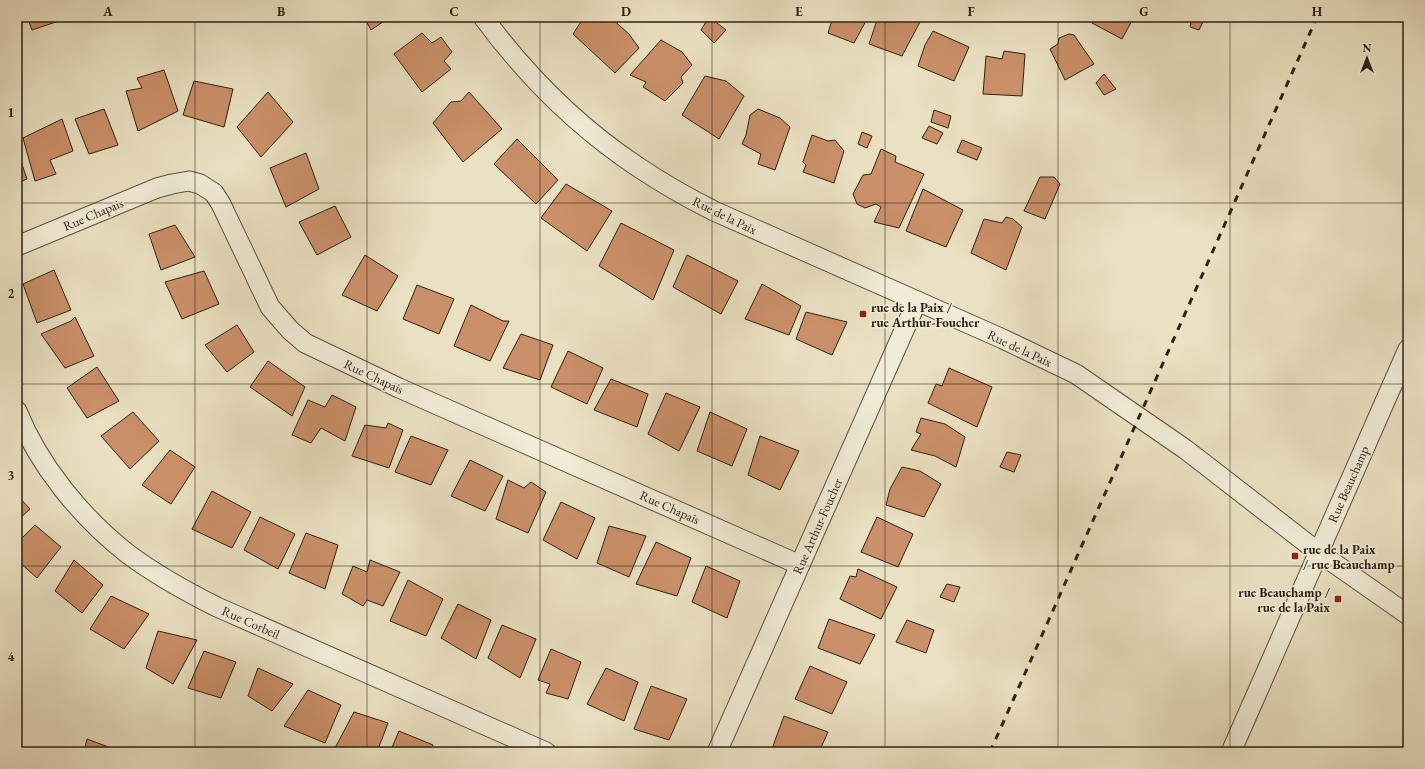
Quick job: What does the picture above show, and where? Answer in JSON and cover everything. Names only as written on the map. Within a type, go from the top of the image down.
[{"type":"street","name":"Rue de la Paix","points":[[483,17],[499,39],[540,85],[605,144],[638,167],[685,196],[714,211],[1003,339],[1076,374],[1185,450],[1318,552],[1408,615]]},
{"type":"street","name":"Rue Chapais","points":[[17,246],[157,188],[189,181],[200,184],[214,193],[221,204],[270,307],[290,330],[305,343],[398,388],[800,565]]},
{"type":"street","name":"Rue Arthur-Foucher","points":[[717,752],[917,301]]},
{"type":"street","name":"Rue Beauchamp","points":[[1231,752],[1408,349]]},
{"type":"street","name":"Rue Corbeil","points":[[17,411],[24,430],[40,457],[61,486],[88,517],[128,554],[157,574],[217,607],[546,752]]},
{"type":"building","points":[[27,17],[64,17],[65,19],[32,30]]},
{"type":"building","points":[[364,17],[390,17],[371,30]]},
{"type":"building","points":[[584,17],[610,17],[629,34],[639,48],[615,73],[573,34]]},
{"type":"building","points":[[709,17],[726,30],[714,43],[701,30]]},
{"type":"building","points":[[833,17],[868,17],[854,43],[828,33]]},
{"type":"building","points":[[879,17],[911,17],[921,20],[902,56],[869,44]]},
{"type":"building","points":[[1095,17],[1134,17],[1122,39],[1092,23]]},
{"type":"building","points":[[1192,17],[1198,17],[1204,20],[1199,30],[1190,27]]},
{"type":"building","points":[[933,31],[969,47],[954,81],[918,66],[925,45]]},
{"type":"building","points":[[422,33],[432,43],[441,37],[452,52],[444,61],[451,69],[422,92],[394,54]]},
{"type":"building","points":[[1069,34],[1074,35],[1094,64],[1065,80],[1050,49],[1058,44],[1059,38]]},
{"type":"building","points":[[661,40],[682,52],[692,65],[681,77],[683,83],[665,101],[643,87],[646,82],[630,75]]},
{"type":"building","points":[[1004,51],[1025,54],[1022,96],[983,94],[986,56],[1002,59]]},
{"type":"building","points":[[164,70],[178,111],[138,131],[126,91],[142,88],[137,78]]},
{"type":"building","points":[[1104,74],[1116,89],[1104,95],[1096,83]]},
{"type":"building","points":[[705,76],[726,81],[744,96],[719,139],[682,115]]},
{"type":"building","points":[[194,81],[233,89],[224,127],[183,115]]},
{"type":"building","points":[[268,92],[293,122],[261,157],[237,127]]},
{"type":"building","points":[[469,92],[502,129],[463,162],[433,123],[451,102],[461,101]]},
{"type":"building","points":[[104,109],[118,145],[89,154],[75,119]]},
{"type":"building","points":[[758,109],[780,118],[790,127],[775,170],[758,164],[761,154],[742,144],[746,135],[750,115]]},
{"type":"building","points":[[934,110],[951,116],[948,128],[931,122]]},
{"type":"building","points":[[62,119],[73,151],[50,160],[56,174],[35,181],[23,138]]},
{"type":"building","points":[[929,126],[943,133],[937,144],[922,138]]},
{"type":"building","points":[[862,132],[872,136],[867,148],[858,144]]},
{"type":"building","points":[[812,135],[828,141],[835,140],[844,151],[834,183],[803,172],[806,165],[803,162]]},
{"type":"building","points":[[517,139],[558,180],[536,204],[494,164]]},
{"type":"building","points":[[962,140],[982,148],[977,160],[957,152]]},
{"type":"building","points":[[881,149],[896,156],[895,162],[924,174],[899,228],[874,222],[881,207],[876,204],[865,208],[857,204],[853,194],[863,175],[871,174]]},
{"type":"building","points":[[17,153],[27,179],[17,183]]},
{"type":"building","points":[[306,153],[319,189],[286,207],[270,168]]},
{"type":"building","points":[[1040,177],[1054,177],[1060,184],[1045,219],[1024,211]]},
{"type":"building","points":[[566,184],[612,211],[587,251],[541,218]]},
{"type":"building","points":[[923,189],[963,210],[946,247],[906,231]]},
{"type":"building","points":[[335,206],[351,237],[317,255],[299,222]]},
{"type":"building","points":[[1006,217],[1013,219],[1022,227],[1006,270],[971,253],[984,219],[1002,223]]},
{"type":"building","points":[[621,223],[674,250],[653,300],[599,266]]},
{"type":"building","points":[[175,225],[195,257],[161,270],[149,234]]},
{"type":"building","points":[[365,255],[398,276],[377,311],[342,295]]},
{"type":"building","points":[[687,255],[738,281],[721,314],[673,287]]},
{"type":"building","points":[[54,270],[71,310],[37,323],[23,284]]},
{"type":"building","points":[[204,271],[219,304],[182,319],[165,282]]},
{"type":"building","points":[[762,284],[801,306],[789,335],[745,319]]},
{"type":"building","points":[[417,285],[454,299],[439,334],[403,319]]},
{"type":"building","points":[[471,305],[503,321],[509,321],[490,361],[454,346]]},
{"type":"building","points":[[806,312],[847,322],[832,355],[796,339]]},
{"type":"building","points":[[75,317],[94,356],[65,368],[41,334],[71,321]]},
{"type":"building","points":[[237,325],[254,352],[227,372],[205,345]]},
{"type":"building","points":[[521,334],[553,345],[540,380],[503,368]]},
{"type":"building","points":[[568,351],[603,368],[587,404],[551,387]]},
{"type":"building","points":[[268,361],[305,387],[292,416],[250,387]]},
{"type":"building","points":[[97,367],[119,401],[87,418],[67,388]]},
{"type":"building","points":[[949,368],[992,387],[977,427],[928,403],[936,384],[942,386]]},
{"type":"building","points":[[611,379],[648,394],[637,427],[594,410]]},
{"type":"building","points":[[666,393],[700,407],[679,451],[648,434]]},
{"type":"building","points":[[332,395],[356,407],[345,441],[321,428],[311,443],[292,435],[308,400],[325,407]]},
{"type":"building","points":[[133,412],[159,441],[130,469],[101,436]]},
{"type":"building","points":[[710,412],[747,429],[732,466],[697,451]]},
{"type":"building","points":[[921,418],[945,424],[965,437],[956,467],[935,456],[911,450],[921,434],[916,432]]},
{"type":"building","points":[[388,423],[403,430],[389,468],[352,456],[365,425],[386,428]]},
{"type":"building","points":[[411,436],[448,450],[431,485],[395,472]]},
{"type":"building","points":[[760,436],[799,451],[780,490],[748,475]]},
{"type":"building","points":[[170,450],[195,467],[171,504],[142,485]]},
{"type":"building","points":[[1007,452],[1021,455],[1014,472],[1000,467]]},
{"type":"building","points":[[470,460],[503,476],[485,511],[451,496]]},
{"type":"building","points":[[902,467],[920,471],[941,484],[924,517],[886,505],[890,489]]},
{"type":"building","points":[[508,480],[524,488],[531,482],[546,492],[528,533],[496,519]]},
{"type":"building","points":[[212,491],[251,512],[232,548],[192,529]]},
{"type":"building","points":[[17,495],[30,509],[17,521]]},
{"type":"building","points":[[561,502],[595,518],[577,559],[543,540]]},
{"type":"building","points":[[260,517],[295,534],[278,569],[244,550]]},
{"type":"building","points":[[877,517],[913,534],[898,567],[861,552]]},
{"type":"building","points":[[35,525],[61,547],[37,578],[17,560],[17,543]]},
{"type":"building","points":[[609,526],[646,536],[629,577],[597,563]]},
{"type":"building","points":[[306,533],[338,545],[325,589],[289,573]]},
{"type":"building","points":[[656,542],[691,558],[677,596],[636,584]]},
{"type":"building","points":[[74,560],[103,585],[82,613],[55,591]]},
{"type":"building","points":[[370,560],[400,572],[383,606],[367,600],[363,606],[342,594],[353,566],[367,572]]},
{"type":"building","points":[[706,566],[740,581],[727,618],[692,602]]},
{"type":"building","points":[[858,569],[897,587],[881,619],[840,599],[850,576],[856,577]]},
{"type":"building","points":[[408,580],[443,599],[426,636],[390,621]]},
{"type":"building","points":[[947,584],[960,587],[954,602],[940,597]]},
{"type":"building","points":[[111,596],[149,614],[124,649],[90,629]]},
{"type":"building","points":[[458,604],[491,620],[476,659],[441,638]]},
{"type":"building","points":[[829,619],[875,635],[860,664],[818,648]]},
{"type":"building","points":[[907,620],[934,630],[926,653],[896,642]]},
{"type":"building","points":[[502,625],[536,639],[520,678],[488,658]]},
{"type":"building","points":[[158,631],[197,640],[173,684],[146,668]]},
{"type":"building","points":[[551,649],[581,662],[568,699],[546,693],[550,684],[538,680]]},
{"type":"building","points":[[204,651],[236,662],[221,698],[188,688]]},
{"type":"building","points":[[810,666],[847,682],[832,714],[795,699]]},
{"type":"building","points":[[258,668],[293,684],[272,711],[248,696]]},
{"type":"building","points":[[606,668],[638,682],[624,721],[587,704]]},
{"type":"building","points":[[651,686],[687,699],[669,740],[634,729]]},
{"type":"building","points":[[308,690],[341,705],[325,743],[284,726]]},
{"type":"building","points":[[354,712],[388,723],[377,752],[339,752],[334,750]]},
{"type":"building","points":[[784,716],[828,732],[819,752],[787,752],[773,746]]},
{"type":"building","points":[[399,731],[433,745],[430,752],[390,752]]},
{"type":"building","points":[[87,739],[114,749],[114,752],[57,752],[57,748],[84,751]]},
{"type":"railway","points":[[990,752],[1317,17]]},
{"type":"place","name":"rue de la Paix / rue Arthur-Foucher","points":[[863,314]]},
{"type":"place","name":"rue de la Paix / rue Beauchamp","points":[[1295,556]]},
{"type":"place","name":"rue Beauchamp / rue de la Paix","points":[[1338,599]]}]
